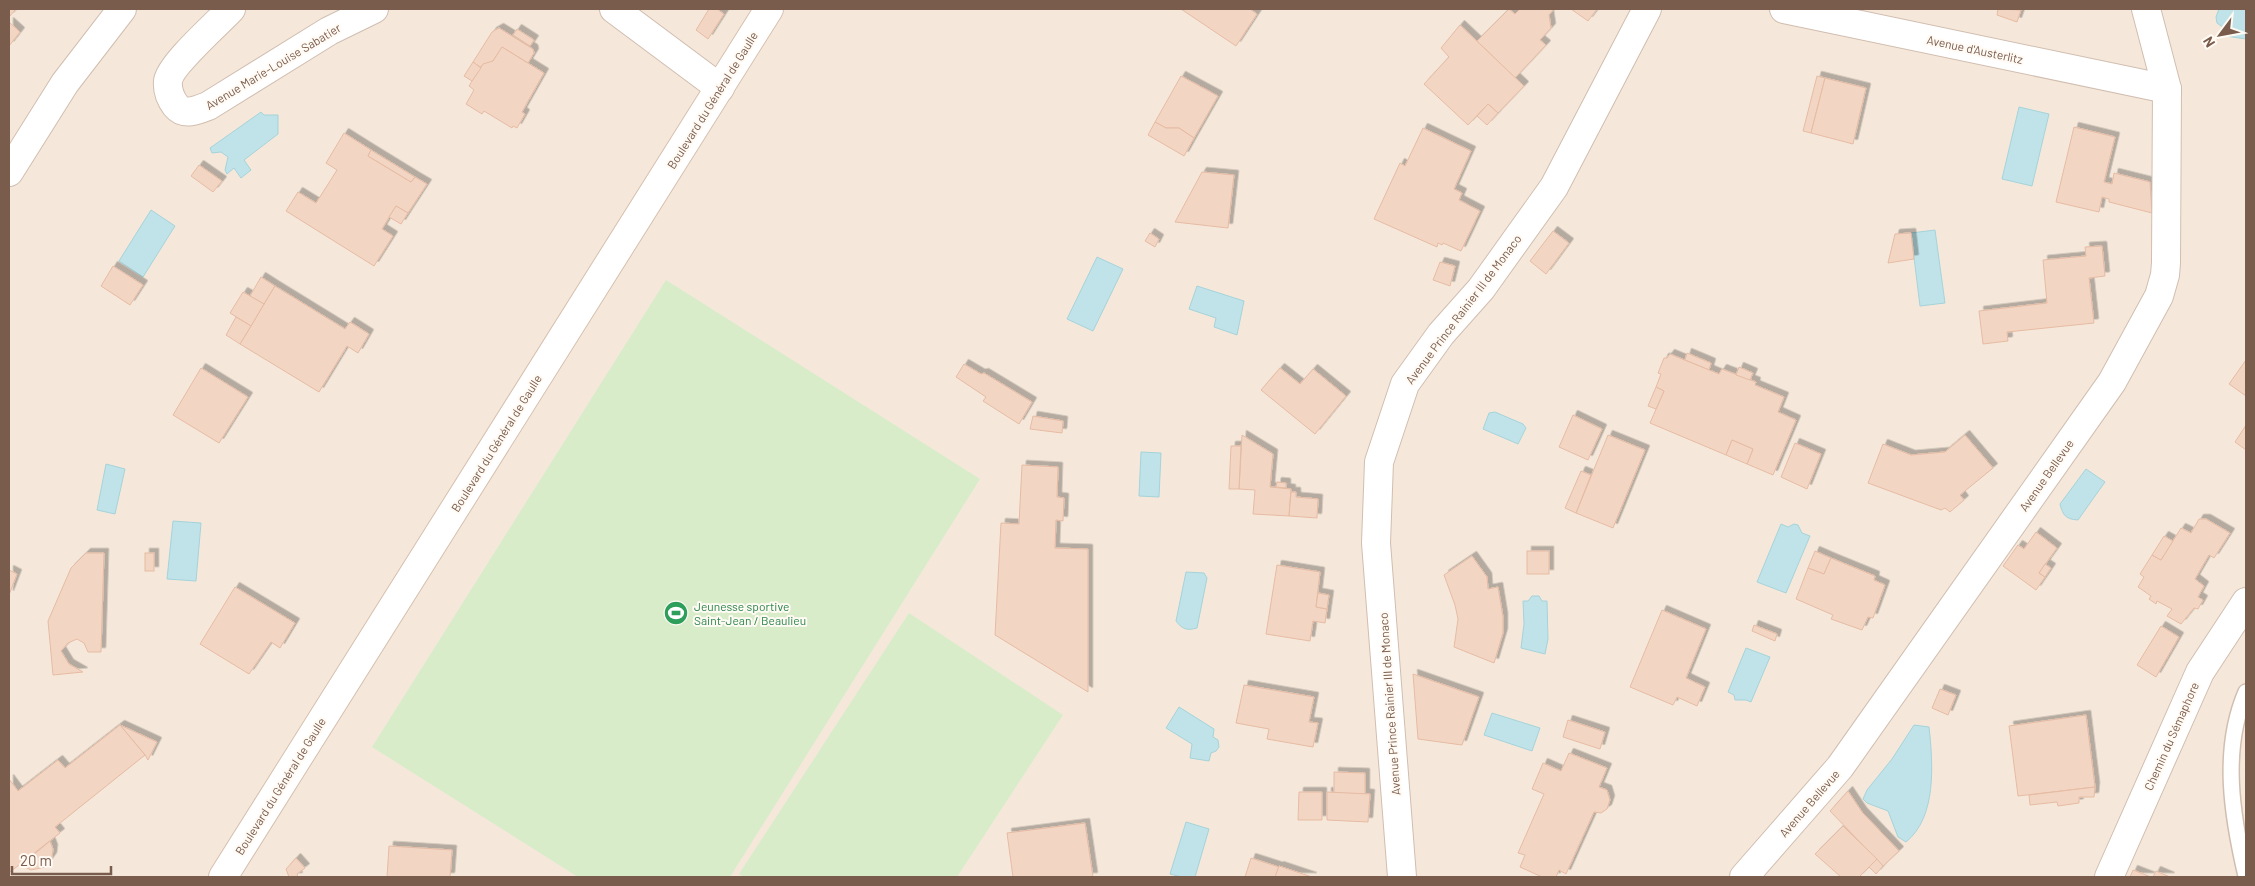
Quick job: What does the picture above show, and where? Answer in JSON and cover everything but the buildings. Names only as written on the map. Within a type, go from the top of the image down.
[{"type":"street","points":[[9,172],[65,83],[122,9]]},
{"type":"street","name":"Avenue Marie-Louise Sabatier","points":[[232,9],[176,65],[168,79],[168,95],[178,108],[192,112],[208,106],[329,31],[374,9]]},
{"type":"street","points":[[614,9],[720,88]]},
{"type":"street","name":"Boulevard du Général de Gaulle","points":[[222,877],[769,9]]},
{"type":"street","name":"Avenue Prince Rainier III de Monaco","points":[[1402,877],[1376,542],[1379,462],[1405,384],[1441,334],[1482,289],[1554,187],[1647,9]]},
{"type":"street","name":"Avenue d'Austerlitz","points":[[1784,9],[2167,89]]},
{"type":"street","name":"Avenue Bellevue","points":[[1744,877],[1846,759],[2112,382],[2159,296],[2166,264],[2167,89],[2146,9]]},
{"type":"street","name":"Chemin du Sémaphore","points":[[2109,877],[2200,672],[2246,602]]},
{"type":"lane","points":[[2246,692],[2237,713],[2230,780],[2237,837],[2246,876]]},
{"type":"shaded area","points":[[9,9],[2246,9],[2246,877],[9,877]]},
{"type":"green space","name":"Jeunesse sportive Saint-Jean / Beaulieu","points":[[666,280],[980,479],[730,877],[578,877],[372,747]]},
{"type":"green space","points":[[909,613],[1063,715],[957,877],[744,877],[739,874]]},
{"type":"water","points":[[2219,9],[2246,9],[2246,39],[2226,36],[2227,30],[2217,23],[2216,17]]},
{"type":"water","points":[[2019,107],[2049,114],[2032,186],[2002,179]]},
{"type":"water","points":[[261,112],[264,115],[278,115],[278,134],[244,160],[251,170],[241,178],[234,168],[227,174],[225,170],[228,157],[221,152],[212,153],[210,148]]},
{"type":"water","points":[[151,210],[175,226],[143,277],[119,261]]},
{"type":"water","points":[[1935,230],[1945,303],[1920,306],[1911,233]]},
{"type":"water","points":[[1097,257],[1123,269],[1093,331],[1067,319]]},
{"type":"water","points":[[1197,286],[1244,301],[1237,335],[1214,327],[1216,318],[1189,309]]},
{"type":"water","points":[[1495,412],[1523,424],[1526,428],[1518,444],[1483,429],[1489,413]]},
{"type":"water","points":[[1141,452],[1161,453],[1159,497],[1139,496]]},
{"type":"water","points":[[106,464],[125,469],[115,514],[97,510]]},
{"type":"water","points":[[2086,469],[2105,482],[2078,520],[2071,519],[2064,514],[2060,504]]},
{"type":"water","points":[[173,521],[201,523],[196,581],[167,579]]},
{"type":"water","points":[[1781,524],[1788,527],[1794,524],[1798,525],[1802,533],[1810,536],[1786,593],[1757,582]]},
{"type":"water","points":[[1186,572],[1204,573],[1207,578],[1197,628],[1190,629],[1183,628],[1176,621]]},
{"type":"water","points":[[1532,596],[1539,596],[1542,601],[1547,601],[1548,639],[1545,654],[1521,648],[1524,624],[1523,601],[1528,601]]},
{"type":"water","points":[[1746,648],[1770,657],[1751,702],[1735,700],[1734,695],[1728,692]]},
{"type":"water","points":[[1179,707],[1214,729],[1213,737],[1218,740],[1219,747],[1211,753],[1209,761],[1190,758],[1192,744],[1166,728]]},
{"type":"water","points":[[1492,713],[1540,728],[1532,751],[1484,735]]},
{"type":"water","points":[[1914,725],[1929,727],[1932,773],[1931,789],[1923,819],[1916,831],[1906,842],[1898,837],[1888,811],[1867,803],[1863,799],[1867,790],[1892,759]]},
{"type":"water","points":[[1186,822],[1209,829],[1195,877],[1182,877],[1170,874]]},
{"type":"place","name":"Jeunesse sportive Saint-Jean / Beaulieu","points":[[676,613]]}]
